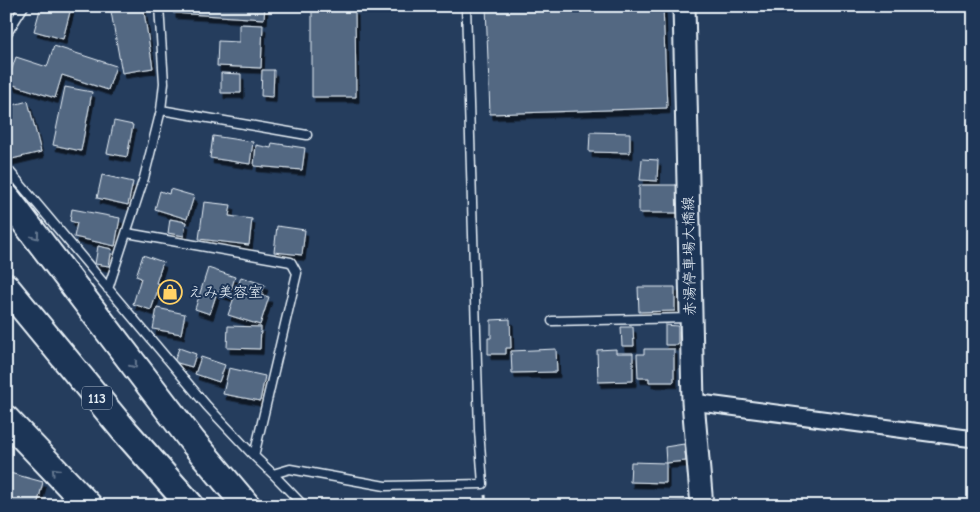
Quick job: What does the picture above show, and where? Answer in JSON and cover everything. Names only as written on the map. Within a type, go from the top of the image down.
[{"type":"highway","points":[[6,197],[187,434],[247,506]]},
{"type":"highway","name":"113","points":[[6,288],[123,429],[191,506]]},
{"type":"highway","points":[[6,419],[89,506]]},
{"type":"main road","name":"赤湯停車場大橋線","points":[[684,6],[693,402],[702,506]]},
{"type":"street","points":[[693,402],[974,439]]},
{"type":"lane","points":[[6,36],[24,6]]},
{"type":"lane","points":[[108,289],[144,178],[161,110],[164,83],[159,6]]},
{"type":"lane","points":[[273,474],[290,470],[385,486],[483,484],[479,430],[466,6]]},
{"type":"lane","points":[[161,110],[307,136]]},
{"type":"lane","points":[[6,166],[207,406],[304,506]]},
{"type":"lane","points":[[127,234],[291,262],[297,273],[254,456]]},
{"type":"lane","points":[[552,321],[691,318]]},
{"type":"building","points":[[41,6],[71,8],[63,39],[34,31]]},
{"type":"building","points":[[110,6],[143,6],[153,68],[122,73]]},
{"type":"building","points":[[173,6],[265,6],[264,19],[173,13]]},
{"type":"building","points":[[486,6],[663,6],[667,108],[490,114]]},
{"type":"building","points":[[355,10],[356,97],[312,97],[312,11]]},
{"type":"building","points":[[239,24],[263,25],[261,68],[217,66],[218,41],[239,42]]},
{"type":"building","points":[[54,46],[116,66],[108,90],[62,75],[55,98],[7,83],[16,57],[47,67]]},
{"type":"building","points":[[262,70],[274,70],[273,97],[261,96]]},
{"type":"building","points":[[221,73],[241,74],[241,93],[221,93]]},
{"type":"building","points":[[65,87],[92,92],[81,151],[53,145]]},
{"type":"building","points":[[28,101],[41,152],[8,160],[6,107]]},
{"type":"building","points":[[114,121],[133,125],[127,157],[107,153]]},
{"type":"building","points":[[590,132],[630,133],[630,153],[589,152]]},
{"type":"building","points":[[213,136],[253,142],[250,164],[210,158]]},
{"type":"building","points":[[272,143],[305,148],[302,170],[254,166],[256,145],[271,148]]},
{"type":"building","points":[[642,159],[658,160],[657,181],[640,180]]},
{"type":"building","points":[[102,175],[133,182],[128,205],[97,198]]},
{"type":"building","points":[[639,185],[681,185],[681,213],[639,213]]},
{"type":"building","points":[[170,189],[194,196],[187,219],[155,209],[160,191],[169,194]]},
{"type":"building","points":[[204,202],[231,205],[229,216],[252,219],[249,245],[199,239]]},
{"type":"building","points":[[72,209],[120,218],[115,246],[74,237],[77,223],[70,221]]},
{"type":"building","points":[[170,219],[186,222],[184,236],[168,233]]},
{"type":"building","points":[[277,226],[305,230],[302,255],[274,252]]},
{"type":"building","points":[[98,246],[112,249],[109,266],[95,264]]},
{"type":"building","points":[[143,255],[163,262],[156,283],[160,284],[151,310],[133,304],[141,278],[136,276]]},
{"type":"building","points":[[208,268],[235,277],[229,296],[217,292],[210,314],[195,309]]},
{"type":"building","points":[[241,277],[265,285],[261,295],[269,297],[260,325],[228,315]]},
{"type":"building","points":[[638,287],[675,287],[675,311],[639,312]]},
{"type":"building","points":[[157,308],[185,314],[181,334],[153,329]]},
{"type":"building","points":[[510,319],[511,348],[506,348],[506,354],[488,354],[488,338],[491,338],[491,320]]},
{"type":"building","points":[[665,325],[678,326],[678,345],[665,345]]},
{"type":"building","points":[[228,326],[261,327],[260,349],[227,348]]},
{"type":"building","points":[[621,327],[633,327],[634,346],[622,346]]},
{"type":"building","points":[[179,348],[196,354],[192,367],[174,362]]},
{"type":"building","points":[[556,349],[557,372],[512,373],[511,351]]},
{"type":"building","points":[[616,349],[616,353],[633,353],[633,381],[598,382],[597,350]]},
{"type":"building","points":[[644,349],[674,349],[674,382],[649,382],[649,378],[638,378],[637,354],[644,354]]},
{"type":"building","points":[[201,357],[225,365],[219,382],[195,374]]},
{"type":"building","points":[[229,368],[265,376],[260,401],[223,394]]},
{"type":"building","points":[[684,444],[686,461],[666,463],[665,447]]},
{"type":"building","points":[[631,462],[666,463],[666,483],[630,482]]},
{"type":"building","points":[[6,472],[43,482],[37,506],[6,506]]},
{"type":"building","points":[[686,501],[686,506],[638,506],[638,502]]},
{"type":"place","name":"えみ美容室","points":[[170,292]]}]
